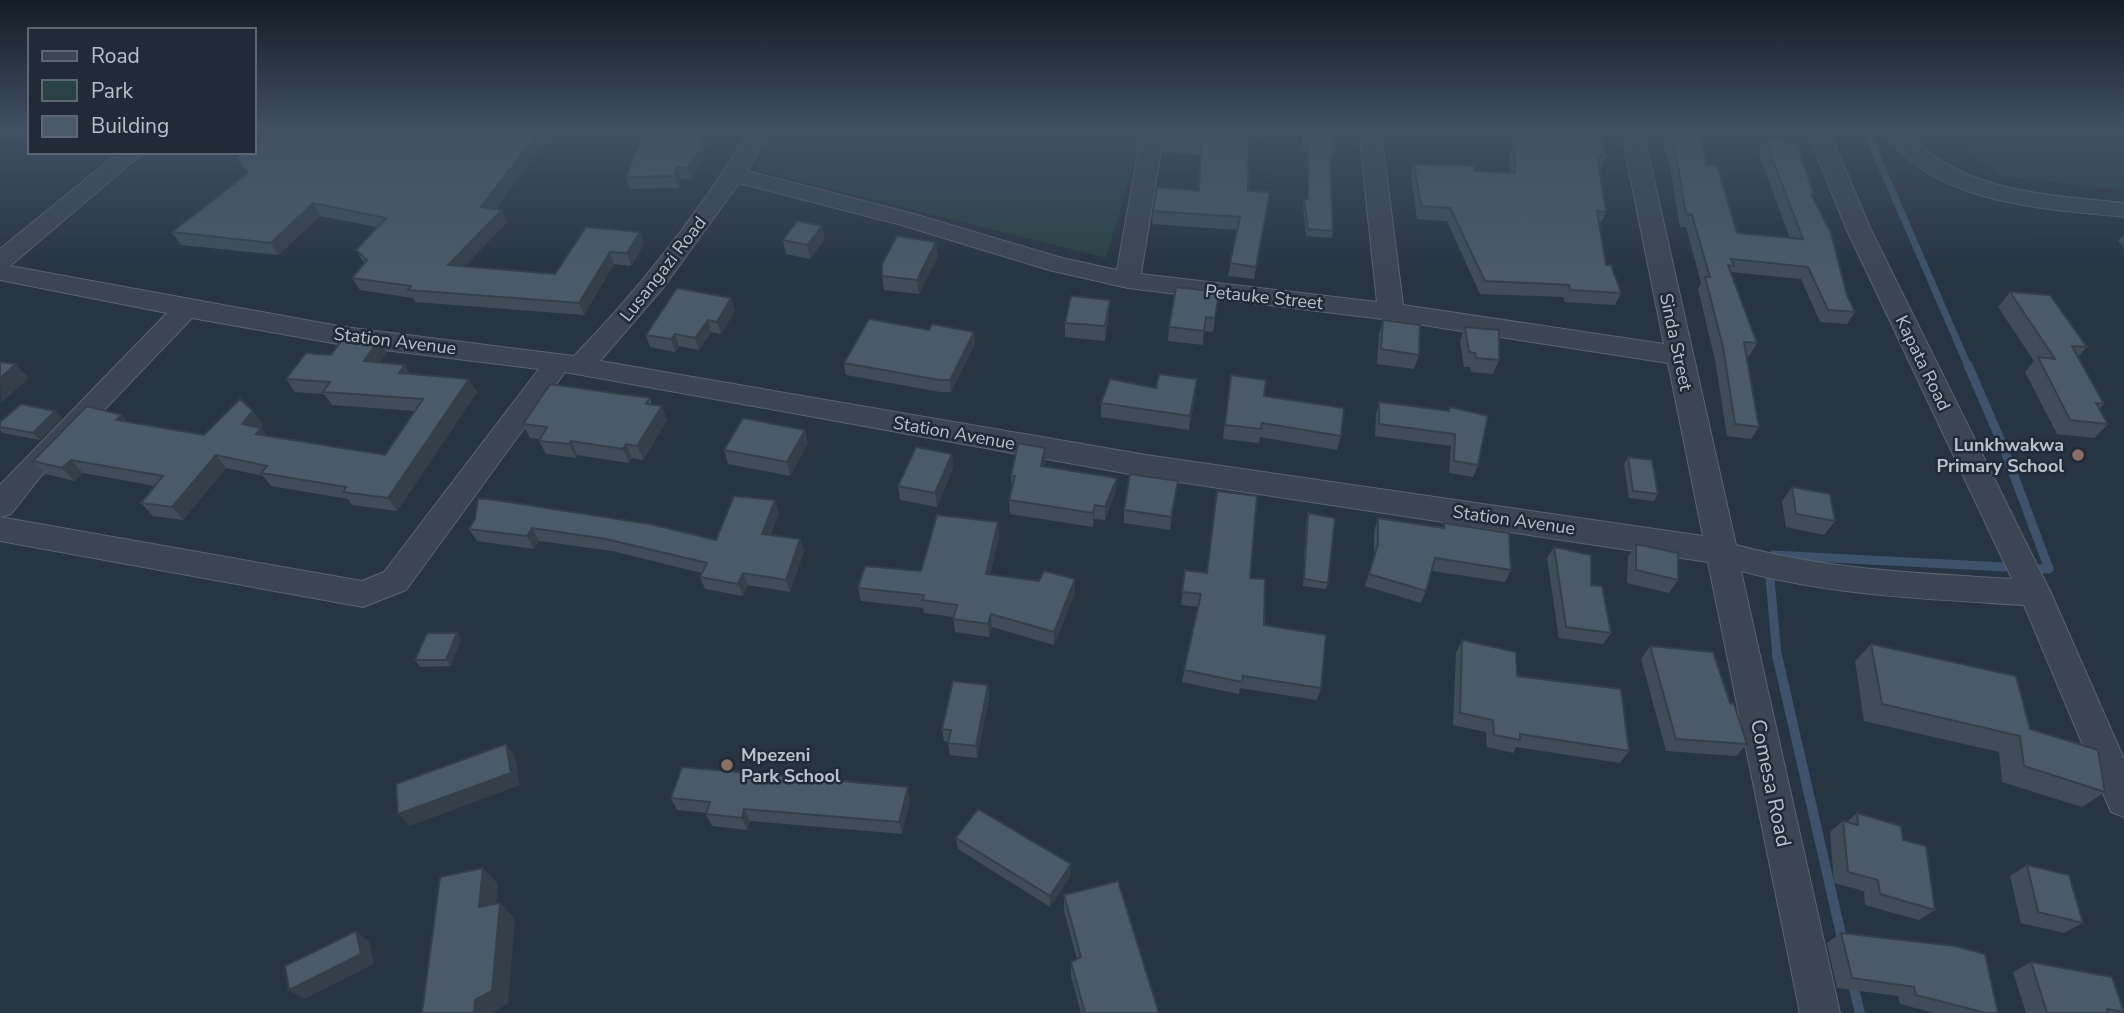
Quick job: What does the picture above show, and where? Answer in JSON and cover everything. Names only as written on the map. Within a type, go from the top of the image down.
[{"type":"street","points":[[0,262],[101,178]]},
{"type":"street","name":"Lusangazi Road","points":[[0,530],[363,594],[395,581],[570,364],[632,312],[733,178]]},
{"type":"street","name":"Petauke Street","points":[[748,178],[906,219],[1058,265],[1128,280],[1391,312],[1678,355]]},
{"type":"street","points":[[1128,280],[1145,178]]},
{"type":"street","points":[[1375,178],[1391,312]]},
{"type":"street","name":"Sinda Street","points":[[1642,178],[1722,553]]},
{"type":"street","name":"Kapata Road","points":[[1837,178],[1858,228],[2035,593],[2124,800]]},
{"type":"street","points":[[1956,178],[1962,182],[2074,204],[2124,210]]},
{"type":"street","name":"Station Avenue","points":[[0,272],[186,309],[344,335],[570,364],[679,386],[1146,466],[1684,545],[1794,573],[1868,582],[2035,593]]},
{"type":"street","points":[[0,506],[31,468],[186,309]]},
{"type":"street","name":"Comesa Road","points":[[1722,553],[1820,1013]]},
{"type":"green space","points":[[788,178],[1130,178],[1106,258]]},
{"type":"green space","points":[[2021,178],[2124,178],[2124,190]]},
{"type":"building","points":[[241,178],[503,178],[481,207],[502,210],[448,265],[555,274],[586,227],[640,232],[627,253],[610,252],[579,303],[408,290],[411,286],[352,278],[367,260],[356,250],[386,218],[313,203],[271,243],[172,232]]},
{"type":"building","points":[[1200,178],[1248,178],[1248,191],[1270,192],[1256,267],[1230,263],[1240,217],[1153,211],[1157,187],[1199,191]]},
{"type":"building","points":[[1308,178],[1331,178],[1333,231],[1308,229],[1304,199],[1308,199]]},
{"type":"building","points":[[1416,178],[1601,178],[1606,212],[1597,211],[1606,265],[1611,265],[1621,293],[1570,290],[1569,285],[1485,281],[1450,208],[1421,206]]},
{"type":"building","points":[[1680,178],[1721,178],[1737,233],[1803,239],[1780,178],[1808,178],[1814,194],[1811,194],[1831,233],[1847,295],[1855,312],[1828,310],[1808,267],[1731,259],[1734,266],[1728,265],[1757,343],[1744,342],[1759,427],[1735,424],[1723,347],[1705,277],[1710,277],[1692,215],[1686,214]]},
{"type":"building","points":[[797,221],[822,226],[807,245],[783,240]]},
{"type":"building","points":[[897,236],[936,242],[917,280],[882,276],[882,264]]},
{"type":"building","points":[[1176,287],[1219,292],[1215,318],[1206,317],[1204,331],[1169,327]]},
{"type":"building","points":[[677,288],[731,298],[717,322],[708,320],[695,338],[675,334],[671,339],[646,335]]},
{"type":"building","points":[[2010,292],[2050,295],[2087,347],[2072,346],[2104,404],[2096,403],[2108,424],[2070,420],[2038,357],[2055,359]]},
{"type":"building","points":[[1071,296],[1110,300],[1105,326],[1065,323]]},
{"type":"building","points":[[869,319],[929,330],[932,324],[974,332],[950,380],[939,380],[844,363]]},
{"type":"building","points":[[1383,320],[1420,325],[1419,355],[1381,349]]},
{"type":"building","points":[[1465,327],[1499,330],[1499,360],[1476,358],[1475,353],[1469,352]]},
{"type":"building","points":[[344,337],[379,340],[364,361],[405,365],[399,373],[469,379],[388,498],[343,492],[346,487],[261,473],[267,466],[216,455],[172,507],[141,503],[163,476],[71,460],[62,468],[33,461],[87,406],[122,415],[116,420],[204,435],[240,399],[253,411],[242,424],[261,428],[256,434],[385,455],[423,399],[323,392],[330,382],[286,379],[306,353],[331,355]]},
{"type":"building","points":[[0,362],[16,364],[0,378]]},
{"type":"building","points":[[1159,374],[1197,379],[1190,416],[1101,403],[1110,379],[1156,388]]},
{"type":"building","points":[[1231,375],[1266,380],[1264,396],[1344,408],[1341,436],[1262,423],[1261,429],[1225,425]]},
{"type":"building","points":[[550,384],[650,398],[646,404],[662,406],[637,446],[626,444],[623,449],[571,441],[569,444],[539,441],[547,427],[523,424]]},
{"type":"building","points":[[1379,402],[1449,411],[1450,407],[1488,416],[1478,465],[1454,461],[1455,434],[1379,424]]},
{"type":"building","points":[[21,404],[55,411],[33,433],[0,427],[0,422]]},
{"type":"building","points":[[743,418],[805,430],[787,462],[724,450]]},
{"type":"building","points":[[1018,443],[1045,448],[1041,466],[1117,478],[1105,507],[1095,505],[1093,513],[1009,500],[1015,476],[1011,476]]},
{"type":"building","points":[[916,447],[952,454],[935,493],[898,486]]},
{"type":"building","points":[[1628,457],[1652,460],[1658,494],[1633,491]]},
{"type":"building","points":[[1130,474],[1178,481],[1171,517],[1124,510]]},
{"type":"building","points":[[1792,487],[1830,494],[1835,521],[1796,514]]},
{"type":"building","points":[[1217,491],[1257,496],[1250,578],[1265,579],[1264,625],[1326,635],[1321,688],[1243,676],[1242,682],[1184,670],[1201,594],[1182,592],[1185,570],[1207,573]]},
{"type":"building","points":[[734,496],[775,500],[762,534],[800,539],[786,580],[743,573],[738,584],[700,577],[707,563],[606,539],[532,528],[527,536],[469,529],[475,519],[478,499],[488,499],[650,524],[716,540]]},
{"type":"building","points":[[1308,513],[1335,518],[1328,583],[1304,579]]},
{"type":"building","points":[[937,515],[998,522],[986,574],[1039,581],[1044,571],[1075,579],[1054,632],[991,614],[988,624],[953,619],[957,605],[922,600],[924,595],[858,588],[865,566],[921,571]]},
{"type":"building","points":[[1378,518],[1444,528],[1444,523],[1509,533],[1511,570],[1435,558],[1426,591],[1369,574],[1378,544]]},
{"type":"building","points":[[1636,544],[1678,553],[1678,580],[1636,570]]},
{"type":"building","points":[[1554,547],[1591,555],[1591,585],[1602,586],[1611,633],[1566,627]]},
{"type":"building","points":[[427,633],[457,633],[446,660],[415,660]]},
{"type":"building","points":[[1462,640],[1516,652],[1517,676],[1621,689],[1629,751],[1520,734],[1520,740],[1494,735],[1493,720],[1460,713]]},
{"type":"building","points":[[1871,644],[2016,676],[2030,729],[2098,750],[2105,792],[2024,766],[2020,736],[1882,704]]},
{"type":"building","points":[[1650,646],[1713,652],[1747,744],[1676,739]]},
{"type":"building","points":[[953,681],[988,685],[976,746],[948,743],[951,730],[942,729]]},
{"type":"building","points":[[506,744],[511,773],[398,814],[396,784]]},
{"type":"building","points":[[682,767],[908,787],[899,822],[744,809],[742,818],[706,814],[710,802],[671,798]]},
{"type":"building","points":[[978,809],[1071,864],[1050,896],[956,838]]},
{"type":"building","points":[[1857,813],[1901,826],[1903,840],[1926,846],[1935,910],[1880,894],[1878,880],[1848,872],[1843,821],[1858,825]]},
{"type":"building","points":[[2027,865],[2069,875],[2083,923],[2038,912]]},
{"type":"building","points":[[483,868],[479,907],[500,903],[492,991],[475,1000],[474,1013],[422,1013],[440,877]]},
{"type":"building","points":[[1118,881],[1159,1013],[1085,1013],[1071,962],[1081,957],[1064,895]]},
{"type":"building","points":[[356,931],[361,954],[289,990],[285,966]]},
{"type":"building","points":[[1841,933],[1955,946],[1985,954],[1998,1013],[1986,1013],[1916,995],[1914,987],[1852,978]]},
{"type":"building","points":[[2031,962],[2112,977],[2124,1012],[2107,1009],[2108,1013],[2047,1013]]},
{"type":"waterway","points":[[1887,178],[1968,366]]},
{"type":"waterway","points":[[1968,365],[2003,446],[2049,569],[2040,569]]},
{"type":"waterway","points":[[1773,555],[2005,567]]},
{"type":"waterway","points":[[1770,578],[1777,656]]},
{"type":"waterway","points":[[1777,655],[1843,943]]},
{"type":"waterway","points":[[1852,981],[1860,1013]]},
{"type":"place","name":"Lunkhwakwa Primary School","points":[[2078,455]]},
{"type":"place","name":"Mpezeni Park School","points":[[727,765]]}]
